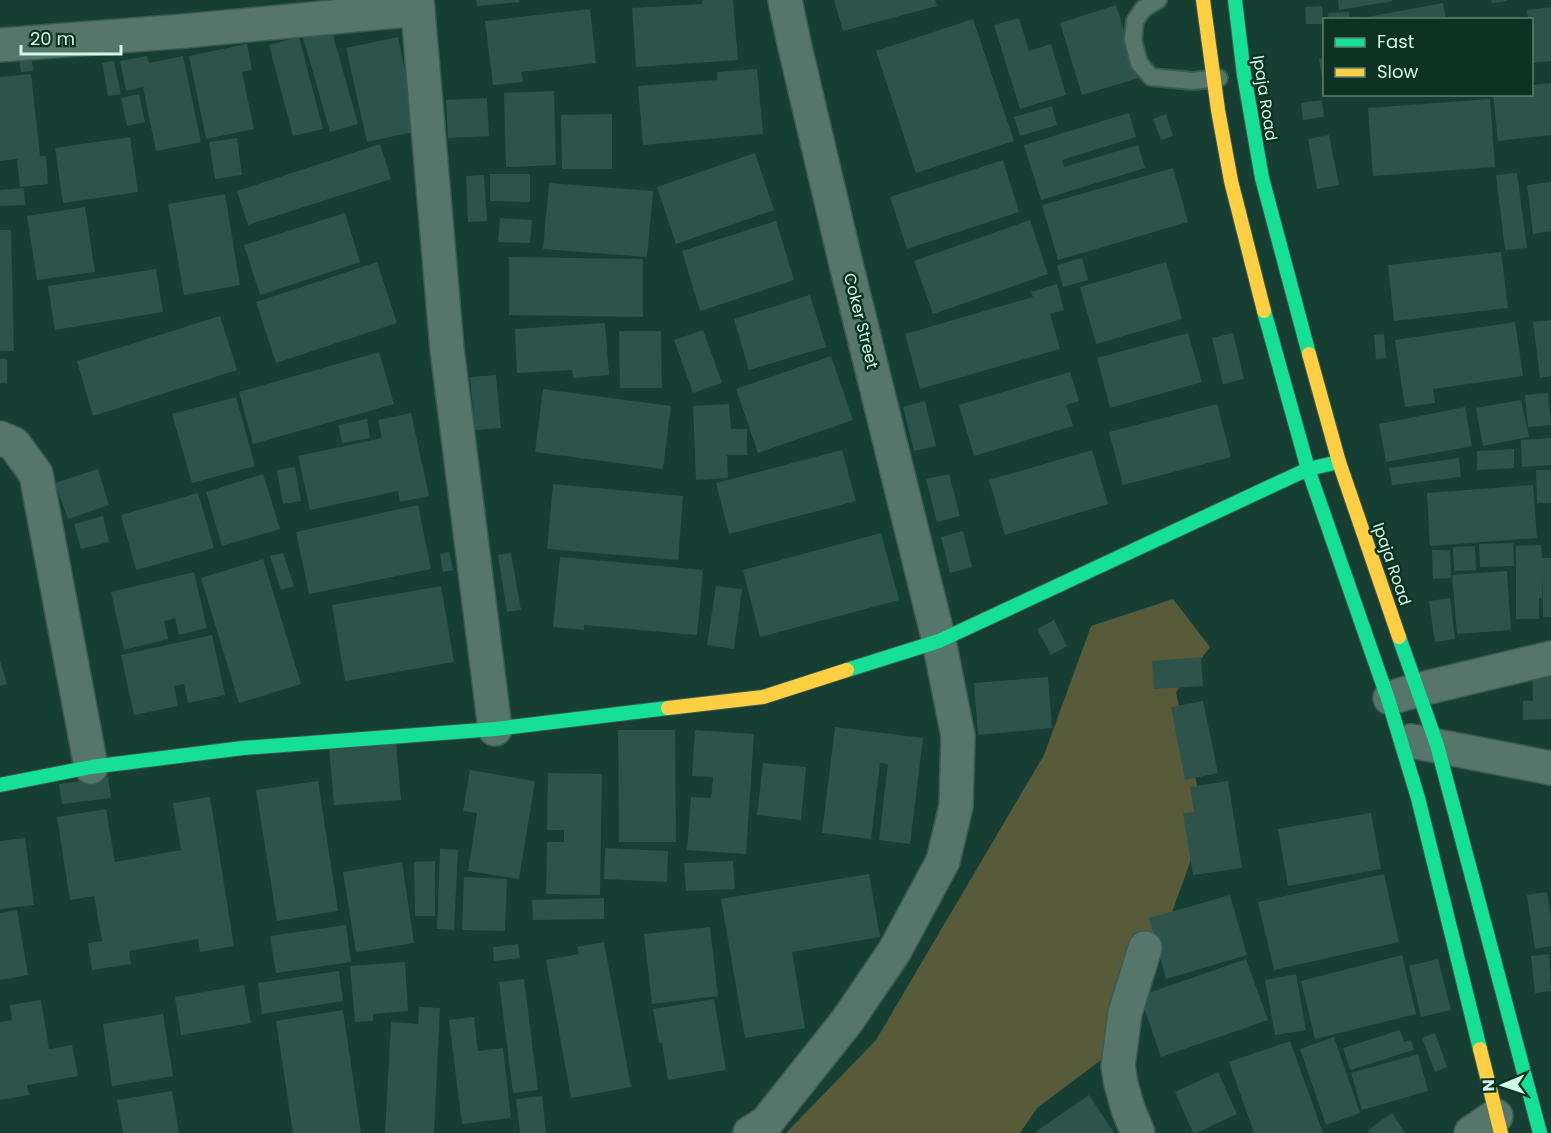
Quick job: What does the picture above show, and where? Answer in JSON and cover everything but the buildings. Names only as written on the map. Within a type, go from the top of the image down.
[{"type":"main road","name":"Ipaja Road","points":[[1203,0],[1213,79],[1231,181],[1265,316],[1308,469],[1402,694],[1437,745],[1540,1133]]},
{"type":"main road","name":"Ipaja Road","points":[[1235,0],[1244,75],[1262,178],[1402,694],[1400,739],[1418,798],[1489,1127]]},
{"type":"main road","points":[[0,784],[91,767],[243,748],[495,729],[763,697],[939,642],[1308,469],[1340,462]]},
{"type":"street","name":"Coker Street","points":[[750,1133],[766,1123],[847,1021],[894,952],[942,861],[956,806],[958,736],[939,642],[785,0]]},
{"type":"street","points":[[0,45],[185,31],[417,4],[447,350],[495,729]]},
{"type":"street","points":[[0,438],[14,444],[36,474],[91,767]]},
{"type":"street","points":[[1402,694],[1551,658]]},
{"type":"street","points":[[1400,739],[1551,768]]},
{"type":"street","points":[[1138,1133],[1128,1109],[1118,1066],[1125,1013],[1145,948]]},
{"type":"lane","points":[[1158,0],[1143,9],[1135,21],[1133,40],[1139,63],[1151,77],[1193,81],[1244,75]]},
{"type":"green space","points":[[1173,599],[1210,647],[1176,692],[1205,821],[1125,1042],[1037,1108],[1020,1133],[786,1133],[876,1040],[1044,755],[1091,626]]},
{"type":"traffic: fast","points":[[1235,0],[1244,75],[1262,178],[1309,354]]},
{"type":"traffic: fast","points":[[1264,311],[1308,469],[1388,699],[1418,798],[1480,1049]]},
{"type":"traffic: fast","points":[[847,670],[939,641],[1308,469],[1339,462]]},
{"type":"traffic: fast","points":[[1399,637],[1437,745],[1540,1133]]},
{"type":"traffic: fast","points":[[0,785],[91,767],[243,748],[495,729],[668,708]]},
{"type":"traffic: slow","points":[[1203,0],[1218,110],[1231,181],[1264,311]]},
{"type":"traffic: slow","points":[[1309,354],[1339,462],[1399,637]]},
{"type":"traffic: slow","points":[[668,708],[763,697],[847,670]]},
{"type":"traffic: slow","points":[[1480,1049],[1501,1133]]}]
